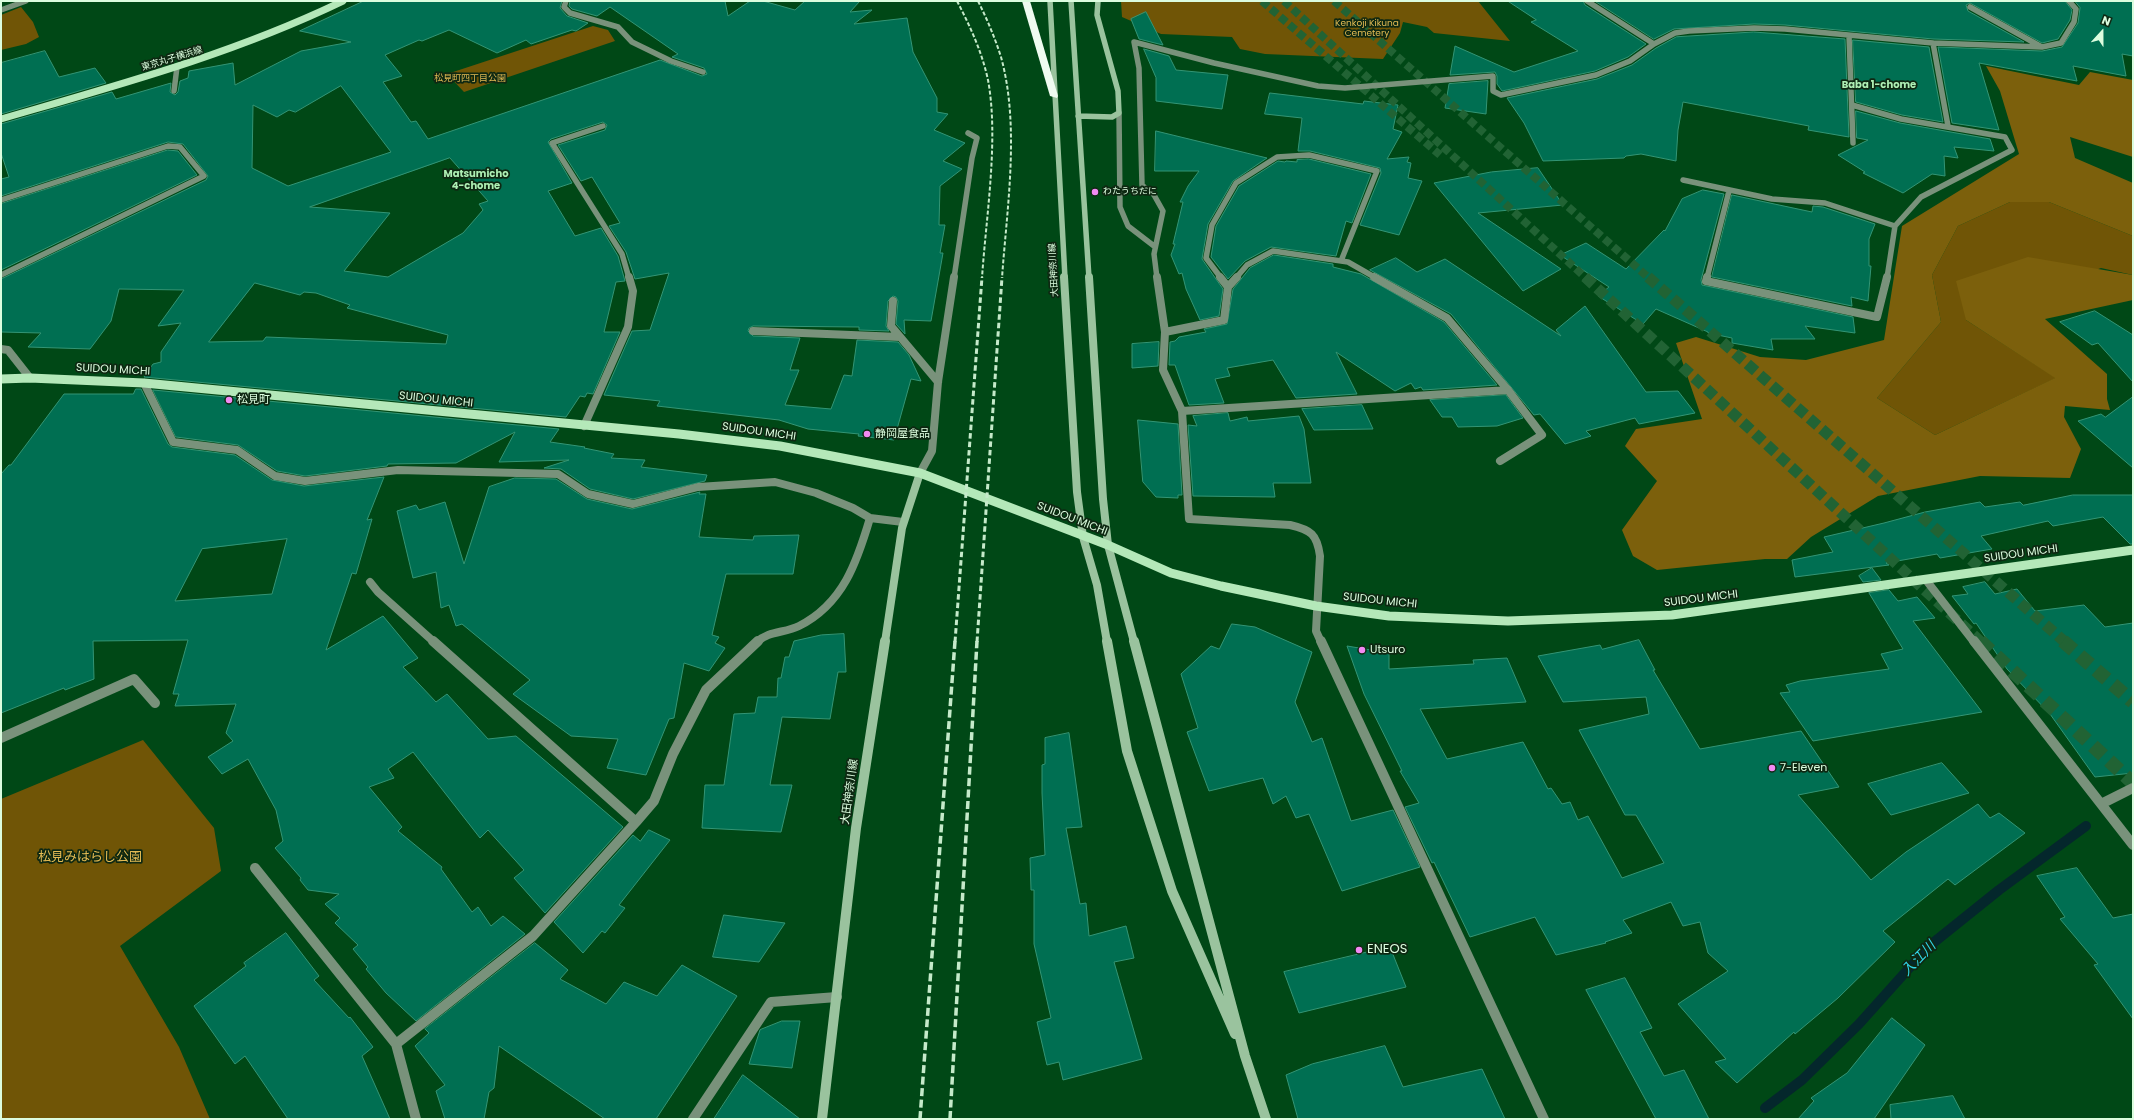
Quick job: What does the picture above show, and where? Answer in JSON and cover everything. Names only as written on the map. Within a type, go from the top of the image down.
[{"type":"highway","points":[[1026,1],[1054,96]]},
{"type":"main road","name":"東京丸子横浜線","points":[[1,119],[177,67],[257,40],[307,19],[342,1]]},
{"type":"main road","name":"大田神奈川線","points":[[1050,1],[1054,96],[1077,492],[1083,537],[1097,585],[1129,759],[1172,891],[1245,1056]]},
{"type":"main road","points":[[1070,1],[1108,546],[1245,1056],[1266,1119]]},
{"type":"main road","points":[[1078,116],[1112,117],[1119,113],[1118,91],[1097,15],[1098,1]]},
{"type":"main road","name":"SUIDOU MICHI","points":[[1,379],[30,378],[144,383],[679,434],[780,446],[920,473],[1108,546],[1171,573],[1221,586],[1316,606],[1389,616],[1508,621],[1672,615],[2133,550]]},
{"type":"main road","name":"大田神奈川線","points":[[822,1119],[856,828],[904,522],[920,473]]},
{"type":"street","points":[[1,10],[26,1]]},
{"type":"street","points":[[566,1],[564,7],[570,13],[618,27],[632,42],[671,61],[703,72]]},
{"type":"street","points":[[1587,1],[1654,44]]},
{"type":"street","points":[[1544,1119],[1484,987],[1316,631],[1319,554],[1316,538],[1306,528],[1290,525],[1189,519],[1182,411],[1163,370],[1165,332],[1154,246],[1163,225],[1164,212],[1158,198],[1142,185],[1139,68],[1134,42],[1214,63],[1318,86],[1345,88],[1493,76],[1493,91],[1501,95],[1596,75],[1630,61],[1654,44],[1676,33],[1732,29],[1785,29],[1933,44],[2042,47],[2061,43],[2074,22],[2076,9],[2069,1]]},
{"type":"street","points":[[1970,7],[2042,47]]},
{"type":"street","points":[[1849,36],[1853,143]]},
{"type":"street","points":[[1933,44],[1948,126]]},
{"type":"street","points":[[174,91],[177,67]]},
{"type":"street","points":[[1728,191],[1706,281],[1877,317],[1888,273],[1895,226],[1921,198],[2012,150],[2005,137],[1901,119],[1852,105]]},
{"type":"street","points":[[1119,113],[1120,207],[1128,226],[1154,246]]},
{"type":"street","points":[[584,426],[628,327],[633,291],[622,254],[552,143],[603,126]]},
{"type":"street","points":[[920,473],[932,451],[938,382],[972,158],[977,138],[968,133]]},
{"type":"street","points":[[1,200],[168,146],[180,147],[204,176],[1,275]]},
{"type":"street","points":[[1228,288],[1206,258],[1212,225],[1236,183],[1276,157],[1309,155],[1377,171],[1341,261]]},
{"type":"street","points":[[1683,180],[1728,191],[1772,198],[1825,203],[1895,226]]},
{"type":"street","points":[[1165,332],[1224,320],[1228,288],[1247,265],[1273,251],[1348,262],[1448,318],[1508,390],[1542,435],[1500,461]]},
{"type":"street","points":[[893,301],[891,326],[938,382]]},
{"type":"street","points":[[753,331],[900,337]]},
{"type":"street","points":[[1,349],[8,350],[30,378]]},
{"type":"street","points":[[144,383],[173,442],[237,450],[275,476],[305,482],[398,470],[558,474],[588,494],[633,504],[698,487],[775,482],[816,493],[853,508],[870,518],[904,522]]},
{"type":"street","points":[[1182,411],[1508,390]]},
{"type":"street","points":[[396,1044],[533,936],[636,822],[654,801],[673,754],[706,690],[764,636],[797,627],[820,615],[851,574],[864,542],[870,518]]},
{"type":"street","points":[[1926,580],[2133,845]]},
{"type":"street","points":[[370,582],[378,592],[636,822]]},
{"type":"street","points":[[1,738],[134,679],[156,703]]},
{"type":"street","points":[[2101,804],[2133,788]]},
{"type":"street","points":[[255,868],[396,1044],[416,1119]]},
{"type":"street","points":[[693,1119],[771,1002],[837,997]]},
{"type":"green space","name":"Kenkoji Kikuna Cemetery","points":[[1121,1],[1478,1],[1510,41],[1434,33],[1427,27],[1403,22],[1400,33],[1383,59],[1265,54],[1240,49],[1232,37],[1161,34],[1122,17]]},
{"type":"green space","points":[[21,7],[33,22],[39,37],[26,44],[1,50],[1,15]]},
{"type":"green space","name":"松見町四丁目公園","points":[[593,26],[608,30],[615,41],[464,92],[447,74]]},
{"type":"green space","points":[[2010,202],[2049,202],[2133,236],[2133,275],[2101,268],[1966,320],[2056,378],[1935,435],[1877,398],[1941,322],[1932,275],[1958,226]]},
{"type":"green space","name":"松見みはらし公園","points":[[143,740],[214,828],[221,871],[120,946],[179,1047],[210,1119],[1,1119],[1,799]]},
{"type":"shaded area","points":[[1986,66],[2079,85],[2090,72],[2133,80],[2133,157],[2070,137],[2075,158],[2133,183],[2133,236],[2049,202],[2010,202],[1958,226],[1932,275],[1941,322],[1877,398],[1935,435],[2055,378],[1966,320],[1956,281],[2028,257],[2133,275],[2133,300],[2045,319],[2107,374],[2107,399],[2110,410],[2065,406],[2064,417],[2081,449],[2070,478],[1980,476],[1878,496],[1811,537],[1787,559],[1765,559],[1657,570],[1633,556],[1622,530],[1657,481],[1625,446],[1636,429],[1702,419],[1676,343],[1696,337],[1760,357],[1806,360],[1884,340],[1902,226],[2019,154],[2000,91]]},
{"type":"building","points":[[364,1],[562,1],[560,8],[567,16],[588,23],[576,31],[572,30],[531,44],[526,40],[497,53],[449,30],[422,41],[419,40],[385,55],[402,76],[383,82],[411,122],[416,121],[428,139],[660,60],[702,76],[707,74],[704,68],[672,57],[678,54],[610,7],[597,16],[572,9],[569,6],[570,1],[725,1],[728,16],[750,1],[763,1],[795,10],[805,1],[860,1],[850,12],[872,10],[854,24],[907,18],[913,52],[937,98],[937,112],[948,114],[934,130],[965,143],[943,161],[962,169],[940,186],[939,225],[945,225],[940,253],[943,253],[931,321],[904,320],[905,334],[896,324],[898,301],[896,297],[893,296],[888,301],[886,326],[889,331],[859,330],[859,327],[753,326],[749,328],[748,331],[753,336],[800,338],[790,370],[799,370],[785,405],[831,409],[844,375],[852,376],[857,340],[898,342],[909,355],[921,381],[911,379],[894,440],[858,436],[859,434],[808,429],[779,420],[657,406],[660,401],[604,395],[632,331],[650,330],[669,273],[635,279],[626,252],[609,226],[620,223],[592,177],[581,181],[558,145],[605,130],[607,125],[603,122],[551,139],[548,142],[572,183],[548,191],[575,236],[601,228],[618,256],[625,281],[616,282],[604,332],[620,332],[593,394],[587,393],[585,397],[580,396],[566,417],[144,377],[153,364],[161,362],[161,352],[181,323],[158,326],[184,290],[119,289],[111,321],[90,349],[28,347],[41,333],[1,332],[1,279],[206,180],[208,176],[183,144],[168,142],[1,196],[1,179],[9,177],[1,153],[1,124],[112,92],[116,99],[171,83],[170,92],[175,95],[178,92],[180,81],[188,78],[189,71],[233,63],[235,85],[301,51],[351,42],[300,31]],"holes":[[[341,86],[391,152],[288,186],[252,168],[253,105],[277,117],[289,110],[295,112]],[[450,158],[488,201],[479,204],[483,210],[463,233],[388,277],[344,271],[390,213],[310,207]],[[255,283],[300,295],[304,292],[316,293],[350,305],[347,308],[448,335],[446,344],[266,337],[263,341],[209,342]]]},
{"type":"building","points":[[1508,1],[1583,1],[1585,5],[1646,44],[1628,57],[1595,71],[1502,91],[1497,84],[1497,76],[1495,72],[1450,75],[1455,46],[1514,72],[1578,51],[1531,22],[1536,20]]},
{"type":"building","points":[[1595,1],[2065,1],[2072,10],[2070,20],[2058,39],[2042,43],[1970,3],[1966,5],[1968,11],[2024,42],[1933,39],[1785,25],[1754,24],[1674,29],[1654,39]]},
{"type":"building","points":[[2075,1],[2133,1],[2133,56],[2122,54],[2126,76],[2073,66],[2077,81],[1979,63],[1999,130],[1952,123],[1938,47],[2042,51],[2062,47],[2078,23],[2080,8]]},
{"type":"building","points":[[1146,12],[1163,45],[1139,39],[1131,19]]},
{"type":"building","points":[[1754,32],[1845,39],[1849,137],[1808,130],[1809,126],[1683,102],[1678,130],[1676,161],[1641,154],[1626,156],[1624,158],[1543,161],[1524,123],[1507,98],[1597,79],[1632,65],[1656,48],[1676,37]]},
{"type":"building","points":[[1853,40],[1929,47],[1943,122],[1902,115],[1856,102]]},
{"type":"building","points":[[1144,49],[1169,56],[1176,70],[1228,75],[1222,109],[1156,101],[1156,78]]},
{"type":"building","points":[[45,51],[59,77],[95,68],[106,83],[1,114],[1,63]]},
{"type":"building","points":[[1488,81],[1486,114],[1445,108],[1449,84]]},
{"type":"building","points":[[1270,93],[1363,104],[1364,101],[1398,105],[1393,129],[1402,132],[1387,159],[1409,157],[1407,162],[1411,163],[1408,178],[1422,181],[1399,235],[1360,225],[1381,173],[1380,168],[1310,151],[1298,151],[1302,118],[1265,114]]},
{"type":"building","points":[[1856,111],[1900,123],[1990,139],[1994,151],[1954,147],[1958,158],[1944,156],[1945,176],[1932,174],[1903,193],[1863,173],[1865,172],[1838,155],[1868,140],[1857,138]]},
{"type":"building","points":[[1156,131],[1267,158],[1233,181],[1208,224],[1202,259],[1223,289],[1219,316],[1200,320],[1186,289],[1182,273],[1179,274],[1171,255],[1175,244],[1173,244],[1183,202],[1180,202],[1188,186],[1199,171],[1155,171]]},
{"type":"building","points":[[168,150],[178,151],[197,175],[1,270],[1,204]]},
{"type":"building","points":[[1309,159],[1371,174],[1352,223],[1346,221],[1336,256],[1271,247],[1245,261],[1228,279],[1211,257],[1216,226],[1239,186],[1278,161],[1297,162],[1297,160]]},
{"type":"building","points":[[1538,168],[1563,205],[1478,213],[1561,269],[1523,291],[1434,183],[1491,172]]},
{"type":"building","points":[[1703,190],[1724,194],[1701,280],[1702,285],[1853,317],[1855,333],[1805,326],[1815,339],[1771,339],[1773,350],[1732,343],[1732,338],[1708,333],[1656,309],[1643,324],[1598,296],[1609,287],[1560,255],[1586,243],[1626,269],[1664,230],[1665,231],[1682,199]]},
{"type":"building","points":[[1732,195],[1812,212],[1813,206],[1823,207],[1875,224],[1869,239],[1869,266],[1871,266],[1868,301],[1851,297],[1852,306],[1712,277]]},
{"type":"building","points":[[1274,255],[1333,264],[1333,267],[1361,274],[1444,322],[1497,385],[1423,390],[1421,387],[1415,389],[1411,383],[1395,391],[1336,352],[1357,394],[1296,398],[1273,360],[1227,368],[1230,376],[1215,379],[1224,403],[1189,405],[1175,365],[1169,365],[1170,342],[1175,341],[1179,337],[1206,332],[1204,329],[1227,324],[1233,289],[1250,268]]},
{"type":"building","points":[[1396,258],[1417,272],[1445,259],[1561,336],[1556,330],[1585,306],[1646,392],[1678,391],[1695,413],[1639,424],[1635,418],[1586,431],[1591,436],[1565,444],[1540,414],[1534,415],[1451,314],[1370,270]]},
{"type":"building","points":[[2095,311],[2133,335],[2133,382],[2098,343],[2092,345],[2060,322]]},
{"type":"building","points":[[1159,342],[1158,366],[1132,368],[1132,344]]},
{"type":"building","points":[[136,389],[141,389],[168,444],[172,447],[235,455],[272,480],[304,486],[384,477],[367,520],[372,519],[356,574],[352,573],[326,650],[383,616],[418,658],[403,667],[436,702],[447,694],[488,739],[516,736],[623,827],[545,913],[514,878],[524,870],[488,830],[480,838],[413,752],[388,769],[394,778],[369,787],[402,827],[398,831],[442,867],[441,869],[472,912],[478,907],[491,926],[503,916],[525,934],[416,1021],[386,993],[366,969],[368,967],[353,949],[358,945],[335,923],[340,918],[325,904],[339,894],[308,890],[300,880],[301,878],[275,848],[283,841],[276,810],[248,759],[222,774],[208,757],[233,741],[226,733],[236,704],[175,706],[179,694],[173,694],[188,640],[93,641],[94,679],[65,690],[64,688],[1,713],[1,474],[9,465],[11,465],[64,394],[133,394]],"holes":[[[287,539],[272,594],[175,601],[202,549]]]},
{"type":"building","points":[[153,390],[559,429],[550,442],[585,447],[584,448],[614,454],[611,458],[645,460],[641,467],[707,475],[705,481],[633,499],[590,489],[561,469],[544,468],[569,460],[499,462],[515,432],[456,463],[388,464],[387,466],[305,476],[277,471],[238,445],[176,437]]},
{"type":"building","points":[[1506,395],[1523,418],[1497,426],[1458,427],[1452,417],[1442,417],[1430,400]]},
{"type":"building","points":[[2133,397],[2133,468],[2078,421],[2101,414],[2105,417]]},
{"type":"building","points":[[1362,405],[1373,429],[1314,430],[1302,409]]},
{"type":"building","points":[[1228,413],[1230,421],[1247,417],[1248,421],[1299,416],[1304,429],[1311,483],[1273,483],[1275,497],[1193,496],[1188,425],[1197,426],[1193,416]]},
{"type":"building","points":[[1138,420],[1178,424],[1182,495],[1178,495],[1178,498],[1156,497],[1143,482]]},
{"type":"building","points":[[515,478],[556,479],[587,499],[632,509],[700,492],[699,494],[706,494],[699,537],[753,540],[754,536],[799,535],[793,574],[726,574],[712,635],[719,637],[715,643],[725,648],[709,671],[684,663],[674,718],[669,719],[646,775],[607,768],[618,739],[571,736],[513,694],[530,680],[462,624],[456,626],[449,605],[441,608],[436,572],[413,578],[397,511],[416,505],[419,510],[445,502],[464,564],[489,487]]},
{"type":"building","points":[[2073,495],[2133,495],[2133,544],[2130,544],[2103,517],[2053,526],[2048,521],[1981,536],[1992,549],[1940,558],[1937,554],[1886,563],[1889,565],[1795,577],[1792,560],[1833,552],[1824,537],[1925,512],[1980,502],[1985,507],[2020,502],[2023,505]]},
{"type":"building","points":[[1872,568],[1881,580],[1863,582],[1859,576]]},
{"type":"building","points":[[1985,582],[1995,594],[2017,589],[2035,611],[2084,605],[2105,627],[2133,623],[2133,773],[2095,777],[2050,714],[2007,669],[1976,623],[1974,624],[1952,596],[1968,594],[1963,587]]},
{"type":"building","points":[[1889,590],[1898,601],[1917,597],[1935,618],[1913,621],[1982,712],[1813,741],[1780,693],[1790,692],[1786,685],[1800,681],[1889,669],[1881,654],[1903,649],[1869,593]]},
{"type":"building","points":[[1232,624],[1255,627],[1312,652],[1295,702],[1312,742],[1322,738],[1351,821],[1393,810],[1420,867],[1342,891],[1309,814],[1296,818],[1286,796],[1273,804],[1263,778],[1209,791],[1187,732],[1198,728],[1181,674],[1211,646],[1219,649]]},
{"type":"building","points":[[844,634],[846,672],[838,672],[830,719],[782,717],[770,785],[792,785],[781,832],[702,828],[705,785],[724,785],[734,714],[755,713],[758,697],[777,697],[778,678],[781,678],[785,657],[789,657],[794,641],[821,635]]},
{"type":"building","points":[[1639,640],[1655,670],[1653,670],[1700,749],[1801,731],[1839,787],[1798,795],[1871,880],[1906,852],[1978,804],[1990,818],[1999,813],[2025,833],[1955,885],[1948,879],[1883,931],[1895,942],[1838,998],[1795,1034],[1794,1032],[1737,1083],[1715,1062],[1726,1059],[1678,1004],[1728,971],[1708,953],[1700,922],[1683,926],[1671,902],[1623,920],[1632,933],[1605,942],[1606,943],[1556,955],[1535,917],[1470,937],[1434,862],[1432,863],[1405,807],[1419,803],[1400,771],[1402,771],[1364,694],[1347,646],[1389,653],[1389,669],[1474,664],[1473,660],[1507,658],[1526,702],[1420,709],[1447,759],[1523,742],[1548,789],[1551,788],[1562,804],[1570,802],[1578,820],[1588,816],[1622,878],[1664,863],[1636,815],[1625,815],[1579,730],[1649,714],[1646,697],[1563,702],[1538,656],[1600,645],[1602,649]]},
{"type":"building","points":[[1069,733],[1082,827],[1066,828],[1080,904],[1086,903],[1089,936],[1126,926],[1134,958],[1114,962],[1142,1059],[1063,1080],[1059,1062],[1047,1065],[1037,1022],[1051,1018],[1034,944],[1034,890],[1031,890],[1030,858],[1045,855],[1042,765],[1045,764],[1045,738]]},
{"type":"building","points":[[1942,763],[1969,793],[1891,815],[1868,784]]},
{"type":"building","points":[[649,830],[670,840],[619,905],[625,908],[605,933],[602,931],[583,953],[554,922],[633,835],[640,841]]},
{"type":"building","points":[[2077,868],[2113,918],[2133,914],[2133,1019],[2094,965],[2098,964],[2060,919],[2065,917],[2037,876]]},
{"type":"building","points":[[724,915],[785,923],[759,962],[713,957]]},
{"type":"building","points":[[286,933],[319,976],[314,980],[349,1018],[350,1017],[373,1047],[362,1056],[390,1119],[288,1119],[245,1056],[235,1064],[194,1006],[246,966],[244,963]]},
{"type":"building","points":[[535,943],[568,970],[560,979],[606,1004],[624,982],[657,996],[682,965],[737,996],[656,1119],[605,1119],[499,1046],[494,1088],[489,1092],[484,1119],[445,1119],[436,1091],[445,1085],[415,1046],[429,1033],[425,1029]]},
{"type":"building","points":[[1390,947],[1406,987],[1299,1013],[1284,972]]},
{"type":"building","points":[[1625,978],[1652,1028],[1640,1032],[1664,1076],[1684,1070],[1709,1119],[1656,1119],[1586,990]]},
{"type":"building","points":[[1892,1018],[1925,1045],[1874,1119],[1798,1119],[1814,1101],[1811,1098],[1847,1073]]},
{"type":"building","points":[[782,1021],[800,1021],[792,1068],[749,1064],[760,1030]]},
{"type":"building","points":[[1385,1046],[1403,1087],[1482,1069],[1505,1119],[1298,1119],[1286,1075],[1312,1064]]},
{"type":"building","points":[[743,1075],[800,1119],[714,1119]]},
{"type":"building","points":[[1953,1096],[1965,1119],[1891,1119],[1890,1105]]},
{"type":"waterway","name":"入江川","points":[[1765,1108],[1802,1080],[1859,1024],[1928,947],[1999,890],[2086,826]]},
{"type":"tunnel","points":[[1262,1],[1440,155]]},
{"type":"tunnel","points":[[1284,1],[1586,278]]},
{"type":"tunnel","points":[[1334,1],[1649,278]]},
{"type":"tunnel","points":[[1585,277],[1981,642]]},
{"type":"tunnel","points":[[1648,277],[2065,642]]},
{"type":"tunnel","points":[[1980,641],[2133,783]]},
{"type":"tunnel","points":[[2063,641],[2133,702]]},
{"type":"railway","points":[[957,1],[979,49],[988,80],[991,103],[991,178],[982,278]]},
{"type":"railway","points":[[978,1],[991,29],[1001,57],[1007,83],[1010,111],[1011,139],[1009,195],[1002,278]]},
{"type":"railway","points":[[955,642],[982,277]]},
{"type":"railway","points":[[977,642],[1002,277]]},
{"type":"railway","points":[[920,1119],[955,641]]},
{"type":"railway","points":[[950,1119],[977,641]]},
{"type":"place","name":"わたうちだに","points":[[1095,192]]},
{"type":"place","name":"松見町","points":[[229,400]]},
{"type":"place","name":"静岡屋食品","points":[[867,434]]},
{"type":"place","name":"Utsuro","points":[[1362,650]]},
{"type":"place","name":"7-Eleven","points":[[1772,768]]},
{"type":"place","name":"ENEOS","points":[[1359,950]]},
{"type":"district","name":"Baba 1-chome","points":[[1879,85]]},
{"type":"district","name":"Matsumicho 4-chome","points":[[476,180]]}]
